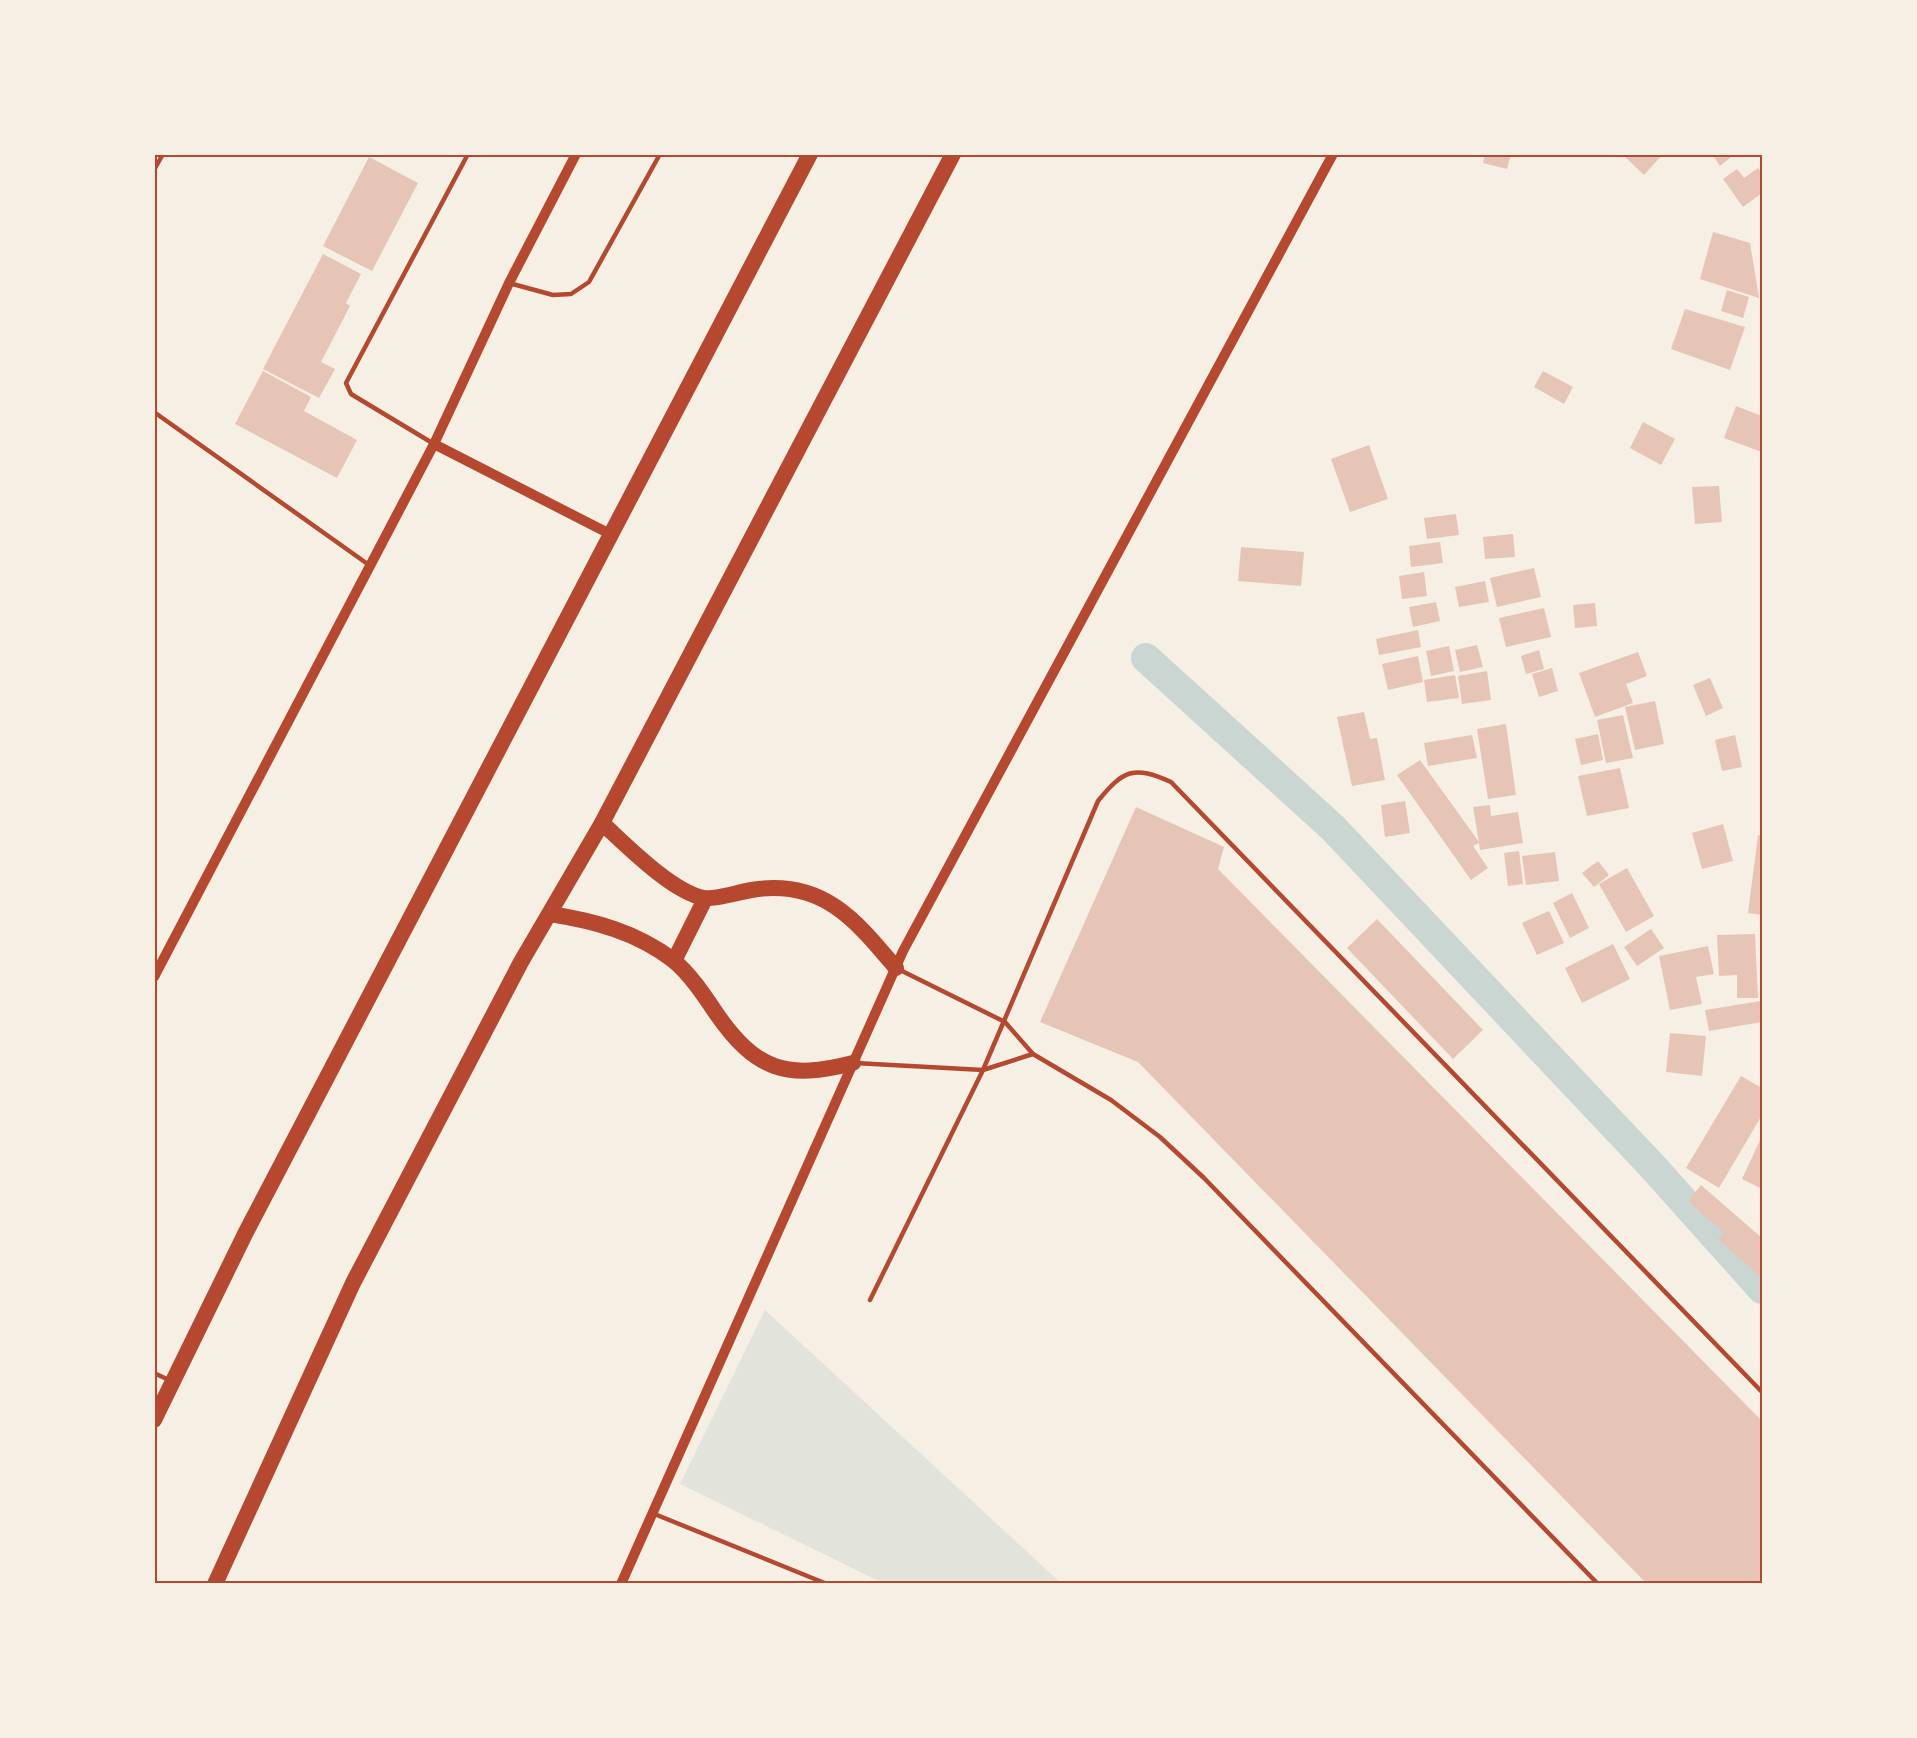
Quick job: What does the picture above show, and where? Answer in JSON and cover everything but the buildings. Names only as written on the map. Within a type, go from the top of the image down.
[{"type":"highway","points":[[154,1420],[256,1211],[810,154]]},
{"type":"highway","points":[[215,1584],[353,1283],[516,973],[602,823],[953,154]]},
{"type":"highway","points":[[602,823],[667,880],[705,899],[784,887],[826,899],[852,920],[896,968]]},
{"type":"highway","points":[[674,961],[705,899]]},
{"type":"highway","points":[[550,914],[589,920],[620,930],[651,945],[674,961],[699,988],[738,1042],[766,1063],[787,1071],[805,1073],[853,1063]]},
{"type":"street","points":[[154,977],[434,444],[509,283],[576,154]]},
{"type":"street","points":[[621,1584],[896,968],[930,900],[1333,154]]},
{"type":"street","points":[[434,444],[610,534]]},
{"type":"lane","points":[[154,170],[163,154]]},
{"type":"lane","points":[[434,444],[351,394],[346,383],[468,154]]},
{"type":"lane","points":[[509,283],[553,295],[570,294],[589,282],[660,154]]},
{"type":"lane","points":[[154,412],[369,565]]},
{"type":"lane","points":[[870,1300],[1005,1022],[1098,801],[1113,782],[1129,772],[1149,772],[1171,782],[1762,1392]]},
{"type":"lane","points":[[896,968],[1005,1022],[1033,1054],[1111,1100],[1182,1157],[1598,1584]]},
{"type":"lane","points":[[853,1063],[983,1070],[1033,1054]]},
{"type":"lane","points":[[154,1373],[172,1382]]},
{"type":"lane","points":[[652,1513],[827,1584]]},
{"type":"shaded area","points":[[765,1310],[1061,1583],[883,1583],[680,1484]]},
{"type":"waterway","points":[[1146,658],[1333,828],[1653,1167],[1762,1289]]}]
